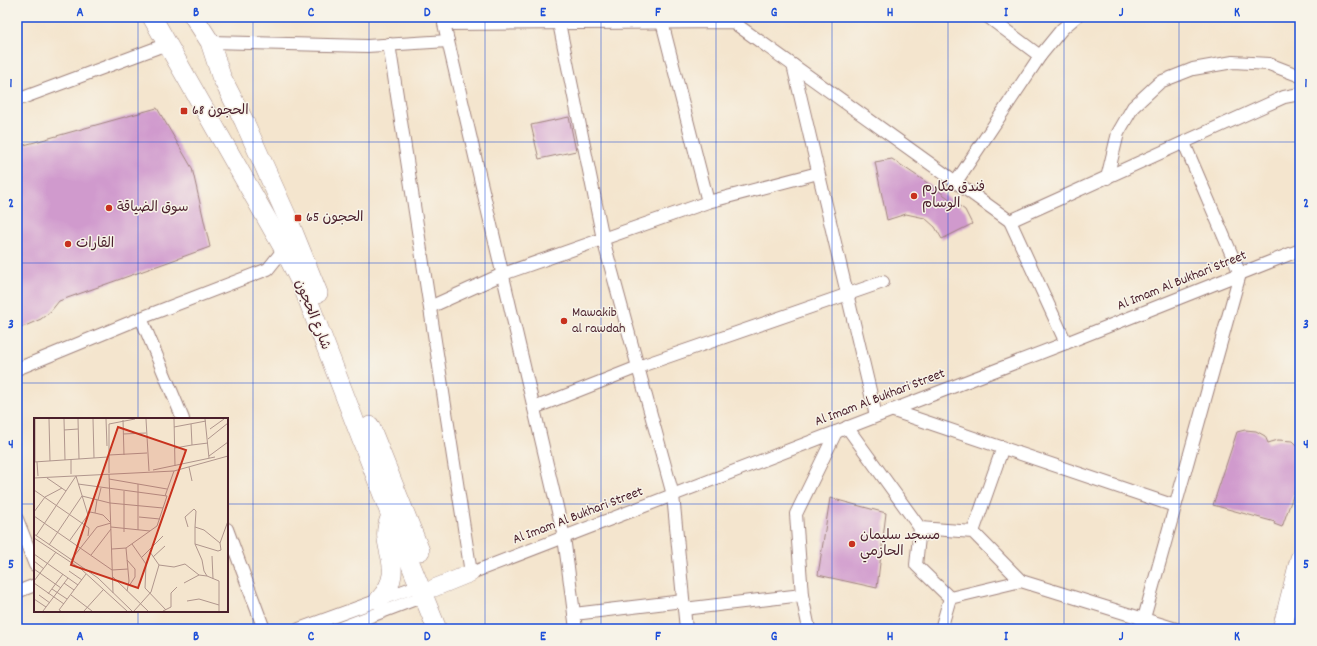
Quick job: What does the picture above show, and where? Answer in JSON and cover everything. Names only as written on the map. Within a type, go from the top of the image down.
[{"type":"main road","points":[[183,17],[210,64],[221,76]]},
{"type":"main road","name":"شارع الحجون","points":[[194,17],[210,42],[221,76],[244,121],[288,219],[426,590],[437,629]]},
{"type":"main road","name":"شارع الحجون","points":[[155,19],[167,44],[284,249],[302,287],[391,516],[426,590],[450,629]]},
{"type":"main road","points":[[379,600],[388,588],[392,574],[392,558],[386,534],[388,521],[391,516]]},
{"type":"main road","points":[[1282,629],[1300,558]]},
{"type":"street","points":[[988,17],[1040,56]]},
{"type":"street","points":[[956,182],[1040,56],[1062,29],[1076,17]]},
{"type":"street","points":[[662,22],[708,202]]},
{"type":"street","points":[[576,629],[564,537],[444,24],[733,22],[1010,221],[1066,343]]},
{"type":"street","points":[[559,23],[603,239],[673,495],[686,629]]},
{"type":"street","points":[[210,42],[367,46],[448,41]]},
{"type":"street","points":[[17,100],[167,44]]},
{"type":"street","points":[[337,629],[426,590],[471,573],[389,44]]},
{"type":"street","points":[[1107,178],[1118,133],[1133,107],[1160,82],[1194,69],[1233,62],[1269,64],[1300,76]]},
{"type":"street","points":[[793,65],[876,416]]},
{"type":"street","points":[[1010,221],[1284,97],[1300,94]]},
{"type":"street","points":[[1142,624],[1240,274],[1184,143]]},
{"type":"street","points":[[430,306],[503,274],[708,202],[818,173]]},
{"type":"street","points":[[17,369],[141,318],[268,269],[284,249]]},
{"type":"street","name":"Al Imam Al Bukhari Street","points":[[471,573],[1066,343],[1300,250]]},
{"type":"street","points":[[534,408],[638,367],[883,282]]},
{"type":"street","points":[[141,318],[182,418]]},
{"type":"street","points":[[891,410],[1175,506]]},
{"type":"street","points":[[847,427],[920,528],[916,566],[950,598]]},
{"type":"street","points":[[809,629],[802,595],[796,514],[836,432]]},
{"type":"street","points":[[973,532],[1003,447]]},
{"type":"street","points":[[17,519],[34,562]]},
{"type":"street","points":[[920,528],[973,532],[1021,581],[1142,624],[1176,629]]},
{"type":"street","points":[[228,532],[264,629]]},
{"type":"street","points":[[950,598],[1021,581]]},
{"type":"street","points":[[17,592],[34,585]]},
{"type":"street","points":[[299,629],[379,600],[426,590]]},
{"type":"street","points":[[574,614],[802,595]]},
{"type":"street","points":[[941,629],[950,598]]},
{"type":"building","name":"سوق الضياقة","points":[[157,108],[192,168],[210,247],[59,301],[51,311],[41,319],[17,328],[17,147]]},
{"type":"building","points":[[569,117],[576,151],[539,159],[531,125]]},
{"type":"building","name":"فندق مكارم الوسام","points":[[892,159],[965,210],[972,224],[942,239],[935,227],[925,218],[906,214],[887,220],[875,162]]},
{"type":"building","points":[[1245,430],[1256,431],[1265,436],[1268,443],[1278,440],[1293,441],[1300,448],[1300,476],[1282,527],[1274,524],[1275,522],[1213,505],[1237,432]]},
{"type":"building","name":"مسجد سليمان الحازمي","points":[[830,498],[886,513],[877,588],[818,575]]},
{"type":"place","name":"الحجون 68","points":[[184,111]]},
{"type":"place","name":"فندق مكارم الوسام","points":[[914,196]]},
{"type":"place","name":"سوق الضياقة","points":[[109,208]]},
{"type":"place","name":"الحجون 65","points":[[298,218]]},
{"type":"place","name":"القارات","points":[[68,244]]},
{"type":"place","name":"Mawakib al rawdah","points":[[564,321]]},
{"type":"place","name":"مسجد سليمان الحازمي","points":[[852,544]]}]
